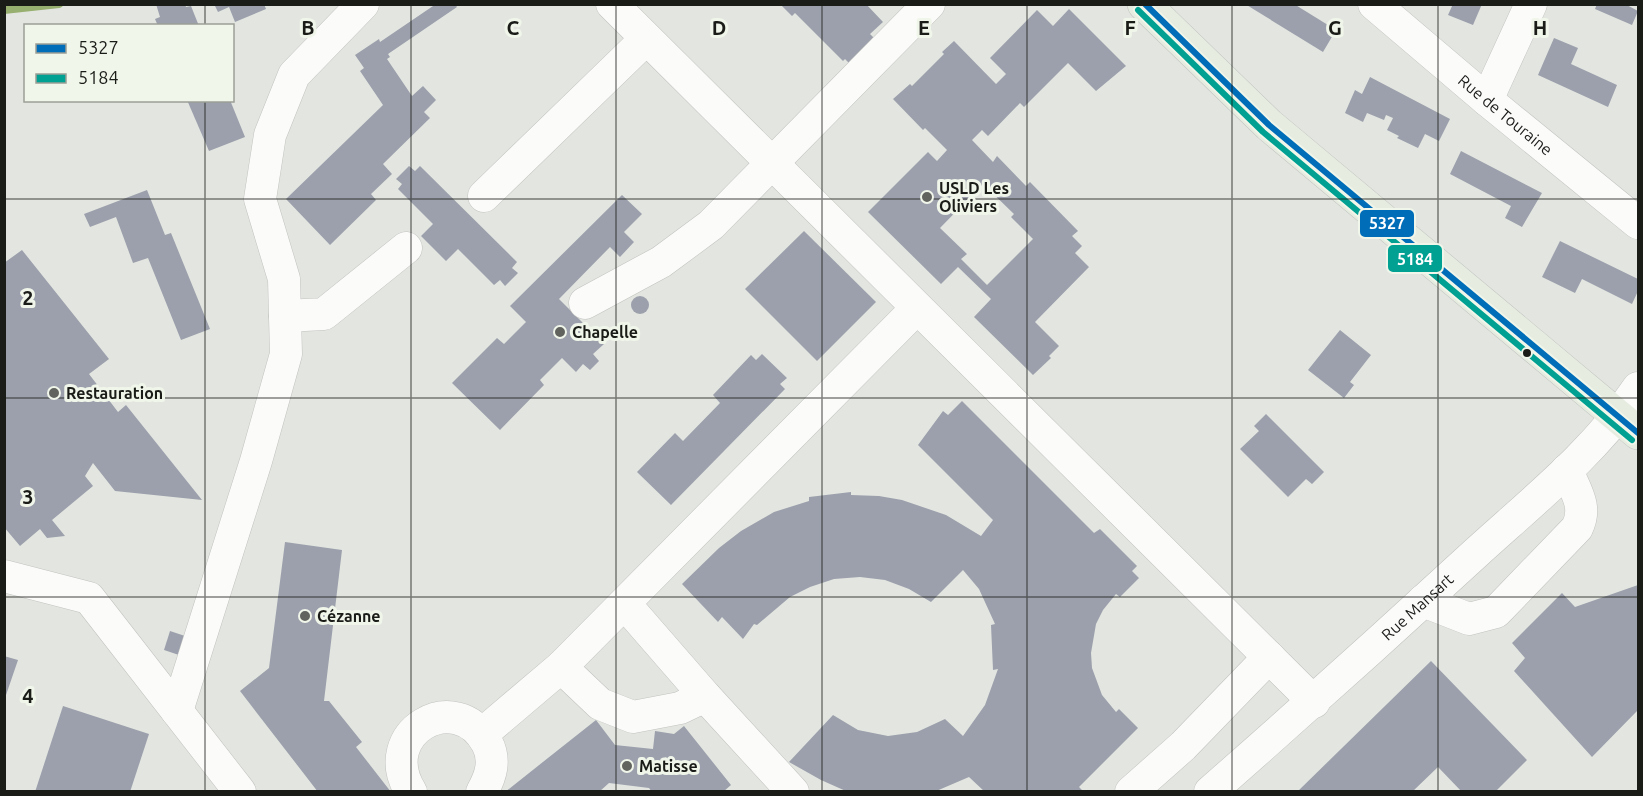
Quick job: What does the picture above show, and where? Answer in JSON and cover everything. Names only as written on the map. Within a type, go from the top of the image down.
[{"type":"main road","points":[[1144,4],[1269,125],[1629,425]]},
{"type":"street","points":[[177,711],[259,452],[286,354],[284,279],[260,199],[270,135],[294,75],[363,4]]},
{"type":"street","points":[[612,4],[1314,702]]},
{"type":"street","points":[[585,303],[669,256],[711,225],[929,4]]},
{"type":"street","name":"Rue de Touraine","points":[[1374,4],[1638,223]]},
{"type":"street","points":[[1487,100],[1531,4]]},
{"type":"street","points":[[484,196],[646,39]]},
{"type":"street","points":[[285,316],[324,314],[406,248]]},
{"type":"street","points":[[482,734],[561,667],[917,308]]},
{"type":"street","name":"Rue Mansart","points":[[1215,790],[1567,470],[1629,425],[1638,388]]},
{"type":"street","points":[[1423,601],[1468,619],[1496,612],[1577,528],[1582,518],[1583,508],[1567,470]]},
{"type":"street","points":[[4,576],[89,598],[240,792]]},
{"type":"street","points":[[625,604],[793,792]]},
{"type":"street","points":[[1131,792],[1183,746],[1269,657]]},
{"type":"street","points":[[561,667],[600,704],[633,717],[680,708],[705,696]]},
{"type":"street","points":[[411,792],[401,767],[402,753],[407,740],[417,728],[443,717],[458,718],[471,724],[482,734],[489,748],[492,763],[490,778],[482,792]]},
{"type":"building","points":[[156,4],[185,4],[186,7],[191,6],[198,24],[157,24],[155,19],[160,17]]},
{"type":"building","points":[[214,4],[264,4],[266,9],[235,22],[229,7],[218,12]]},
{"type":"building","points":[[436,4],[455,4],[457,7],[388,54],[390,57],[387,59],[412,96],[423,86],[436,100],[424,112],[430,118],[383,164],[392,174],[371,194],[376,200],[330,245],[286,199],[383,105],[360,71],[364,68],[355,55],[379,39],[380,42]]},
{"type":"building","points":[[780,4],[866,4],[883,22],[870,34],[874,38],[854,68],[845,59],[843,61],[795,13],[792,16]]},
{"type":"building","points":[[1245,4],[1294,4],[1336,30],[1323,52]]},
{"type":"building","points":[[1453,4],[1482,4],[1473,25],[1448,15]]},
{"type":"building","points":[[1597,4],[1625,4],[1638,11],[1632,25],[1595,9]]},
{"type":"building","name":"USLD Les Oliviers","points":[[1069,9],[1126,66],[1096,91],[1068,63],[1024,107],[1020,103],[988,136],[982,130],[972,140],[993,162],[997,156],[1026,186],[1030,182],[1078,231],[1072,236],[1082,246],[1075,253],[1089,267],[1035,322],[1059,346],[1049,356],[1051,358],[1033,375],[974,317],[991,299],[958,267],[941,284],[868,212],[928,152],[937,161],[947,150],[925,128],[923,130],[893,99],[910,84],[912,86],[954,41],[996,84],[1006,74],[990,58],[1037,10],[1053,26]],"holes":[[[983,184],[1014,214],[1011,217],[1033,239],[987,285],[961,259],[967,254],[940,228]]]},
{"type":"building","points":[[1554,38],[1578,48],[1571,64],[1617,85],[1608,107],[1538,75]]},
{"type":"building","points":[[1370,77],[1450,119],[1439,141],[1425,134],[1418,148],[1397,138],[1399,136],[1387,130],[1393,118],[1386,115],[1384,120],[1367,113],[1363,122],[1345,113],[1355,90],[1362,94]]},
{"type":"building","points":[[188,102],[231,102],[245,137],[209,151]]},
{"type":"building","points":[[1461,151],[1542,193],[1522,227],[1505,218],[1511,206],[1450,174]]},
{"type":"building","points":[[409,166],[415,171],[420,166],[517,262],[512,268],[518,273],[505,286],[500,280],[494,285],[458,249],[446,261],[421,236],[433,224],[398,189],[402,184],[396,179]]},
{"type":"building","points":[[147,190],[165,235],[171,233],[210,329],[181,340],[148,258],[133,263],[116,217],[90,227],[84,214]]},
{"type":"building","points":[[622,195],[642,214],[624,232],[634,242],[620,257],[610,247],[559,299],[604,344],[593,354],[599,361],[590,370],[583,364],[576,372],[562,358],[540,380],[544,385],[500,430],[452,383],[497,338],[504,344],[526,322],[510,306]]},
{"type":"building","points":[[804,231],[876,302],[817,361],[745,289]]},
{"type":"building","points":[[1560,241],[1638,279],[1638,291],[1632,304],[1582,279],[1575,293],[1542,277]]},
{"type":"building","name":"Restauration","points":[[22,250],[109,359],[89,374],[118,412],[126,405],[202,500],[115,491],[93,463],[85,476],[93,486],[52,520],[65,536],[47,538],[40,529],[20,546],[4,527],[4,263]]},
{"type":"building","points":[[640,296],[646,299],[649,305],[646,311],[640,314],[634,311],[631,305],[634,299]]},
{"type":"building","points":[[1340,330],[1371,355],[1350,382],[1354,385],[1344,398],[1308,370]]},
{"type":"building","points":[[762,354],[787,378],[780,384],[785,389],[671,505],[637,472],[675,433],[683,441],[720,403],[713,395],[751,355],[756,360]]},
{"type":"building","points":[[962,401],[1094,533],[1100,529],[1137,566],[1132,571],[1139,578],[1120,597],[1116,594],[1103,610],[1096,624],[1091,653],[1092,668],[1102,695],[1116,712],[1119,709],[1138,728],[1079,787],[1084,792],[985,792],[969,777],[934,792],[848,792],[789,762],[833,715],[858,730],[888,736],[917,732],[945,719],[963,736],[985,705],[998,669],[993,670],[991,625],[995,624],[979,589],[963,570],[931,602],[909,589],[885,580],[860,577],[834,579],[790,597],[757,625],[754,624],[743,639],[722,617],[718,622],[682,584],[719,548],[741,531],[774,512],[809,501],[809,497],[851,492],[851,495],[902,500],[946,515],[981,536],[993,520],[918,445],[943,411],[948,415]]},
{"type":"building","points":[[1266,414],[1324,472],[1312,484],[1306,479],[1288,497],[1240,449],[1259,431],[1254,426]]},
{"type":"building","points":[[285,542],[342,550],[324,701],[329,701],[362,742],[356,747],[391,792],[318,792],[240,691],[269,668]]},
{"type":"building","points":[[1638,585],[1638,710],[1592,757],[1514,671],[1525,658],[1512,643],[1562,593],[1575,607]]},
{"type":"building","points":[[170,631],[188,637],[182,656],[164,650]]},
{"type":"building","points":[[4,656],[18,660],[5,698],[4,698]]},
{"type":"building","points":[[1431,661],[1527,760],[1495,792],[1462,792],[1438,767],[1412,792],[1297,792]]},
{"type":"building","points":[[63,706],[149,734],[130,792],[35,792]]},
{"type":"building","name":"Matisse","points":[[596,720],[615,745],[653,749],[655,731],[674,734],[684,726],[731,785],[723,792],[652,792],[649,788],[609,783],[599,792],[505,792]]},
{"type":"waterway","points":[[4,10],[59,4]]},
{"type":"transit line","name":"5327","points":[[1145,4],[1269,125],[1638,433]]},
{"type":"transit line","name":"5184","points":[[1138,10],[1263,132],[1632,440]]},
{"type":"place","name":"USLD Les Oliviers","points":[[927,197]]},
{"type":"place","name":"Chapelle","points":[[560,332]]},
{"type":"place","name":"Restauration","points":[[54,393]]},
{"type":"place","name":"Cézanne","points":[[305,616]]},
{"type":"place","name":"Matisse","points":[[627,766]]}]
